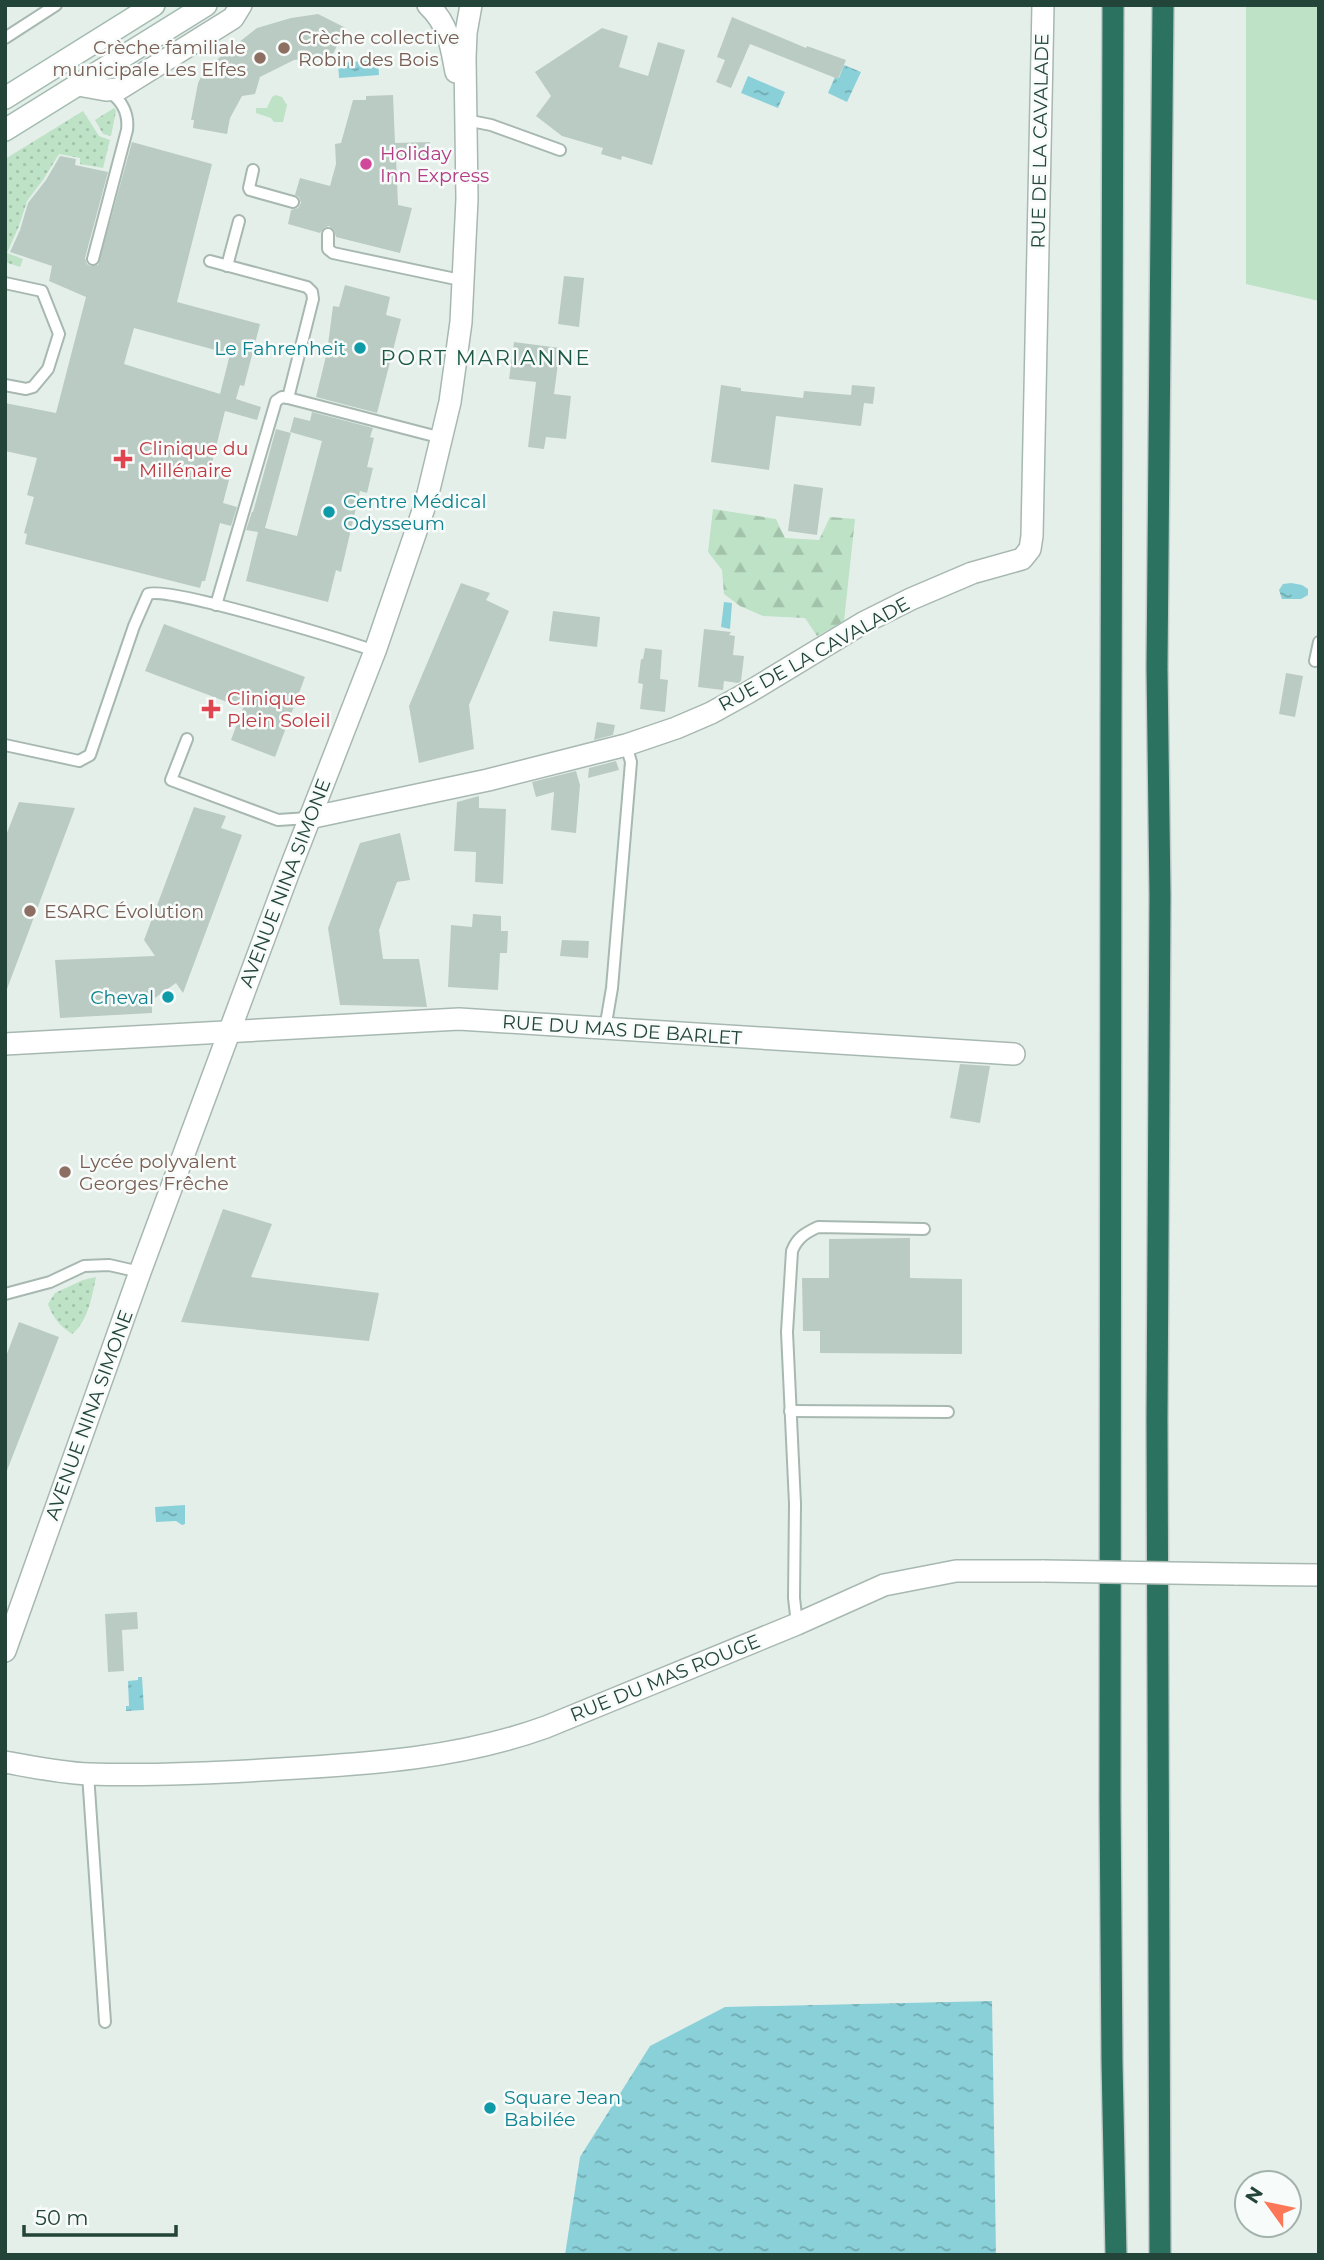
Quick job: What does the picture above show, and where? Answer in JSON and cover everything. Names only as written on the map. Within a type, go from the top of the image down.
[{"type":"highway","points":[[1114,5],[1110,1772],[1116,2255]]},
{"type":"highway","points":[[1160,2255],[1157,1419],[1160,895],[1157,653],[1163,5]]},
{"type":"street","points":[[5,98],[154,5]]},
{"type":"street","points":[[5,130],[206,5]]},
{"type":"street","points":[[78,85],[106,90],[118,89],[233,18],[241,5]]},
{"type":"street","name":"AVENUE NINA SIMONE","points":[[428,5],[442,19],[458,83],[464,96]]},
{"type":"street","name":"AVENUE NINA SIMONE","points":[[5,1651],[140,1272],[309,818],[375,651],[426,502],[450,402],[464,281],[467,199],[464,96],[466,33],[471,5]]},
{"type":"street","name":"RUE DE LA CAVALADE","points":[[309,818],[488,780],[626,745],[676,728],[750,692],[863,623],[972,573],[1022,559],[1030,549],[1043,5]]},
{"type":"street","name":"RUE DU MAS DE BARLET","points":[[230,1031],[459,1019],[1014,1054]]},
{"type":"street","points":[[5,1044],[230,1031]]},
{"type":"street","name":"RUE DU MAS ROUGE","points":[[5,1762],[88,1774],[195,1774],[373,1764],[477,1748],[514,1739],[546,1727],[797,1624],[884,1585],[956,1572],[1319,1575]]},
{"type":"lane","points":[[5,38],[56,5]]},
{"type":"lane","points":[[93,259],[128,121],[117,97],[106,90]]},
{"type":"lane","points":[[466,120],[491,125],[560,150]]},
{"type":"lane","points":[[253,170],[250,190],[293,202]]},
{"type":"lane","points":[[228,266],[239,221]]},
{"type":"lane","points":[[328,234],[328,248],[333,253],[464,281]]},
{"type":"lane","points":[[209,261],[307,287],[312,292],[313,299],[288,398]]},
{"type":"lane","points":[[5,283],[42,291],[59,332],[48,369],[33,387],[26,389],[5,385]]},
{"type":"lane","points":[[216,606],[276,401],[282,397],[288,398],[442,438]]},
{"type":"lane","points":[[5,745],[79,761],[90,755],[134,626],[149,594],[155,591],[191,598],[327,635],[375,651]]},
{"type":"lane","points":[[1315,661],[1319,642]]},
{"type":"lane","points":[[187,739],[172,780],[278,820],[309,818]]},
{"type":"lane","points":[[605,1029],[612,988],[631,762],[626,745]]},
{"type":"lane","points":[[797,1624],[794,1598],[795,1504],[787,1332],[790,1262],[796,1243],[805,1233],[818,1227],[924,1229]]},
{"type":"lane","points":[[5,1294],[50,1282],[84,1266],[109,1265],[140,1272]]},
{"type":"lane","points":[[790,1411],[948,1412]]},
{"type":"lane","points":[[88,1774],[105,2022]]},
{"type":"green space","points":[[1246,5],[1319,5],[1319,301],[1246,284]]},
{"type":"green space","points":[[272,97],[282,97],[287,105],[283,122],[274,122],[271,118],[256,113],[256,108],[267,108]]},
{"type":"green space","points":[[114,108],[116,111],[111,136],[103,134],[95,120]]},
{"type":"green space","points":[[83,111],[99,136],[110,140],[103,168],[80,164],[80,158],[59,154],[27,201],[7,253],[23,259],[20,267],[5,262],[5,159]]},
{"type":"green space","points":[[713,509],[776,519],[785,538],[819,540],[830,517],[855,519],[844,621],[817,636],[805,618],[763,616],[740,606],[724,594],[722,570],[708,552]]},
{"type":"green space","points":[[96,1277],[86,1316],[72,1334],[57,1321],[48,1304],[55,1293]]},
{"type":"water","points":[[378,60],[379,75],[339,78],[338,63]]},
{"type":"water","points":[[844,65],[861,72],[847,102],[828,93],[835,77],[839,78]]},
{"type":"water","points":[[748,76],[785,92],[778,108],[741,93]]},
{"type":"water","points":[[1291,583],[1308,589],[1308,595],[1301,599],[1282,599],[1279,590],[1283,584]]},
{"type":"water","points":[[724,602],[732,603],[730,629],[721,627]]},
{"type":"water","points":[[185,1505],[185,1524],[176,1521],[156,1522],[155,1507]]},
{"type":"water","points":[[138,1677],[142,1677],[144,1710],[126,1711],[126,1706],[129,1706],[128,1681],[138,1680]]},
{"type":"water","points":[[992,2001],[996,2255],[565,2255],[580,2157],[650,2046],[725,2007]]},
{"type":"building","points":[[318,14],[346,28],[332,56],[294,60],[260,77],[255,94],[242,96],[230,118],[227,134],[193,128],[194,120],[191,120],[198,83],[205,69],[257,28],[291,18]]},
{"type":"building","points":[[732,17],[806,48],[807,46],[846,60],[838,79],[750,44],[731,88],[716,82],[725,60],[717,57]]},
{"type":"building","points":[[602,28],[628,36],[619,67],[648,76],[658,42],[685,50],[652,165],[622,156],[621,160],[601,154],[603,148],[562,136],[536,116],[551,96],[535,72]]},
{"type":"building","name":"Holiday Inn Express","points":[[393,95],[395,143],[430,142],[430,156],[396,158],[398,205],[412,208],[400,253],[336,237],[329,226],[320,233],[288,224],[291,210],[298,208],[301,203],[295,195],[300,178],[330,186],[336,164],[335,144],[341,143],[353,100],[366,100],[366,96]]},
{"type":"building","name":"Clinique du Millénaire","points":[[132,142],[212,164],[177,302],[260,324],[244,386],[240,385],[236,399],[261,407],[257,420],[225,411],[211,467],[231,472],[223,503],[237,507],[231,526],[220,523],[205,581],[202,581],[200,588],[25,544],[27,534],[24,533],[34,497],[27,495],[37,458],[5,451],[5,403],[56,413],[86,297],[49,281],[52,266],[10,252],[28,203],[60,156],[76,159],[75,165],[108,172],[85,258],[90,266],[98,265]],"holes":[[[134,328],[230,354],[220,394],[124,364]]]},
{"type":"building","points":[[564,276],[584,278],[579,327],[558,324]]},
{"type":"building","name":"Le Fahrenheit","points":[[345,285],[390,297],[386,315],[401,319],[377,413],[316,397],[327,352],[333,306],[339,307]]},
{"type":"building","points":[[514,342],[560,348],[554,394],[571,396],[566,439],[546,437],[544,449],[528,447],[536,382],[509,379]]},
{"type":"building","points":[[721,385],[741,388],[741,391],[803,398],[804,391],[851,395],[852,385],[875,387],[873,404],[864,403],[861,426],[776,416],[769,470],[711,462]]},
{"type":"building","name":"Centre Médical Odysseum","points":[[312,412],[373,428],[370,437],[374,438],[367,467],[373,468],[367,493],[360,491],[341,572],[336,570],[328,602],[246,581],[258,532],[246,530],[276,429],[291,433],[265,528],[297,536],[322,441],[290,432],[294,417],[310,421]]},
{"type":"building","points":[[794,484],[823,488],[817,535],[788,531]]},
{"type":"building","points":[[461,583],[490,593],[486,600],[509,611],[469,705],[474,749],[419,763],[409,706]]},
{"type":"building","points":[[553,611],[600,617],[597,647],[549,641]]},
{"type":"building","points":[[164,624],[305,677],[275,757],[231,740],[243,708],[145,671]]},
{"type":"building","points":[[704,629],[731,632],[729,635],[735,636],[733,655],[744,656],[741,681],[724,681],[723,690],[698,687]]},
{"type":"building","points":[[645,648],[662,650],[660,679],[668,680],[665,712],[640,709],[643,684],[638,683]]},
{"type":"building","points":[[1286,673],[1303,676],[1295,717],[1279,714]]},
{"type":"building","points":[[597,722],[615,725],[613,735],[594,740]]},
{"type":"building","points":[[616,761],[619,770],[588,778],[589,768]]},
{"type":"building","points":[[576,771],[580,785],[576,833],[551,830],[554,792],[536,797],[532,782]]},
{"type":"building","points":[[479,796],[479,808],[506,809],[503,884],[475,882],[476,852],[454,851],[457,802]]},
{"type":"building","points":[[19,802],[75,808],[7,989],[5,838]]},
{"type":"building","points":[[194,807],[226,816],[221,828],[242,835],[183,993],[176,983],[152,1000],[152,1013],[60,1018],[55,960],[155,956],[144,940]]},
{"type":"building","points":[[400,833],[410,880],[397,882],[379,930],[383,959],[419,959],[427,1007],[340,1005],[328,928],[360,843]]},
{"type":"building","points":[[473,914],[501,916],[501,931],[508,931],[507,953],[500,953],[498,990],[448,987],[451,925],[472,927]]},
{"type":"building","points":[[562,940],[589,941],[588,958],[560,956]]},
{"type":"building","points":[[960,1064],[990,1066],[980,1123],[950,1118]]},
{"type":"building","points":[[223,1209],[272,1224],[251,1277],[379,1293],[369,1341],[181,1322]]},
{"type":"building","points":[[910,1238],[910,1278],[962,1279],[962,1354],[820,1353],[820,1331],[803,1331],[802,1278],[829,1278],[829,1239]]},
{"type":"building","points":[[19,1322],[59,1337],[6,1473],[5,1359]]},
{"type":"building","points":[[137,1612],[138,1629],[122,1630],[124,1671],[108,1672],[105,1614]]},
{"type":"place","name":"Crèche collective Robin des Bois","points":[[284,48]]},
{"type":"place","name":"Crèche familiale municipale Les Elfes","points":[[260,58]]},
{"type":"place","name":"Holiday Inn Express","points":[[366,164]]},
{"type":"place","name":"Le Fahrenheit","points":[[360,348]]},
{"type":"place","name":"Clinique du Millénaire","points":[[123,459]]},
{"type":"place","name":"Centre Médical Odysseum","points":[[329,512]]},
{"type":"place","name":"Clinique Plein Soleil","points":[[211,709]]},
{"type":"place","name":"ESARC Évolution","points":[[30,911]]},
{"type":"place","name":"Cheval","points":[[168,997]]},
{"type":"place","name":"Lycée polyvalent Georges Frêche","points":[[65,1172]]},
{"type":"place","name":"Square Jean Babilée","points":[[490,2108]]},
{"type":"district","name":"PORT MARIANNE","points":[[486,357]]}]
